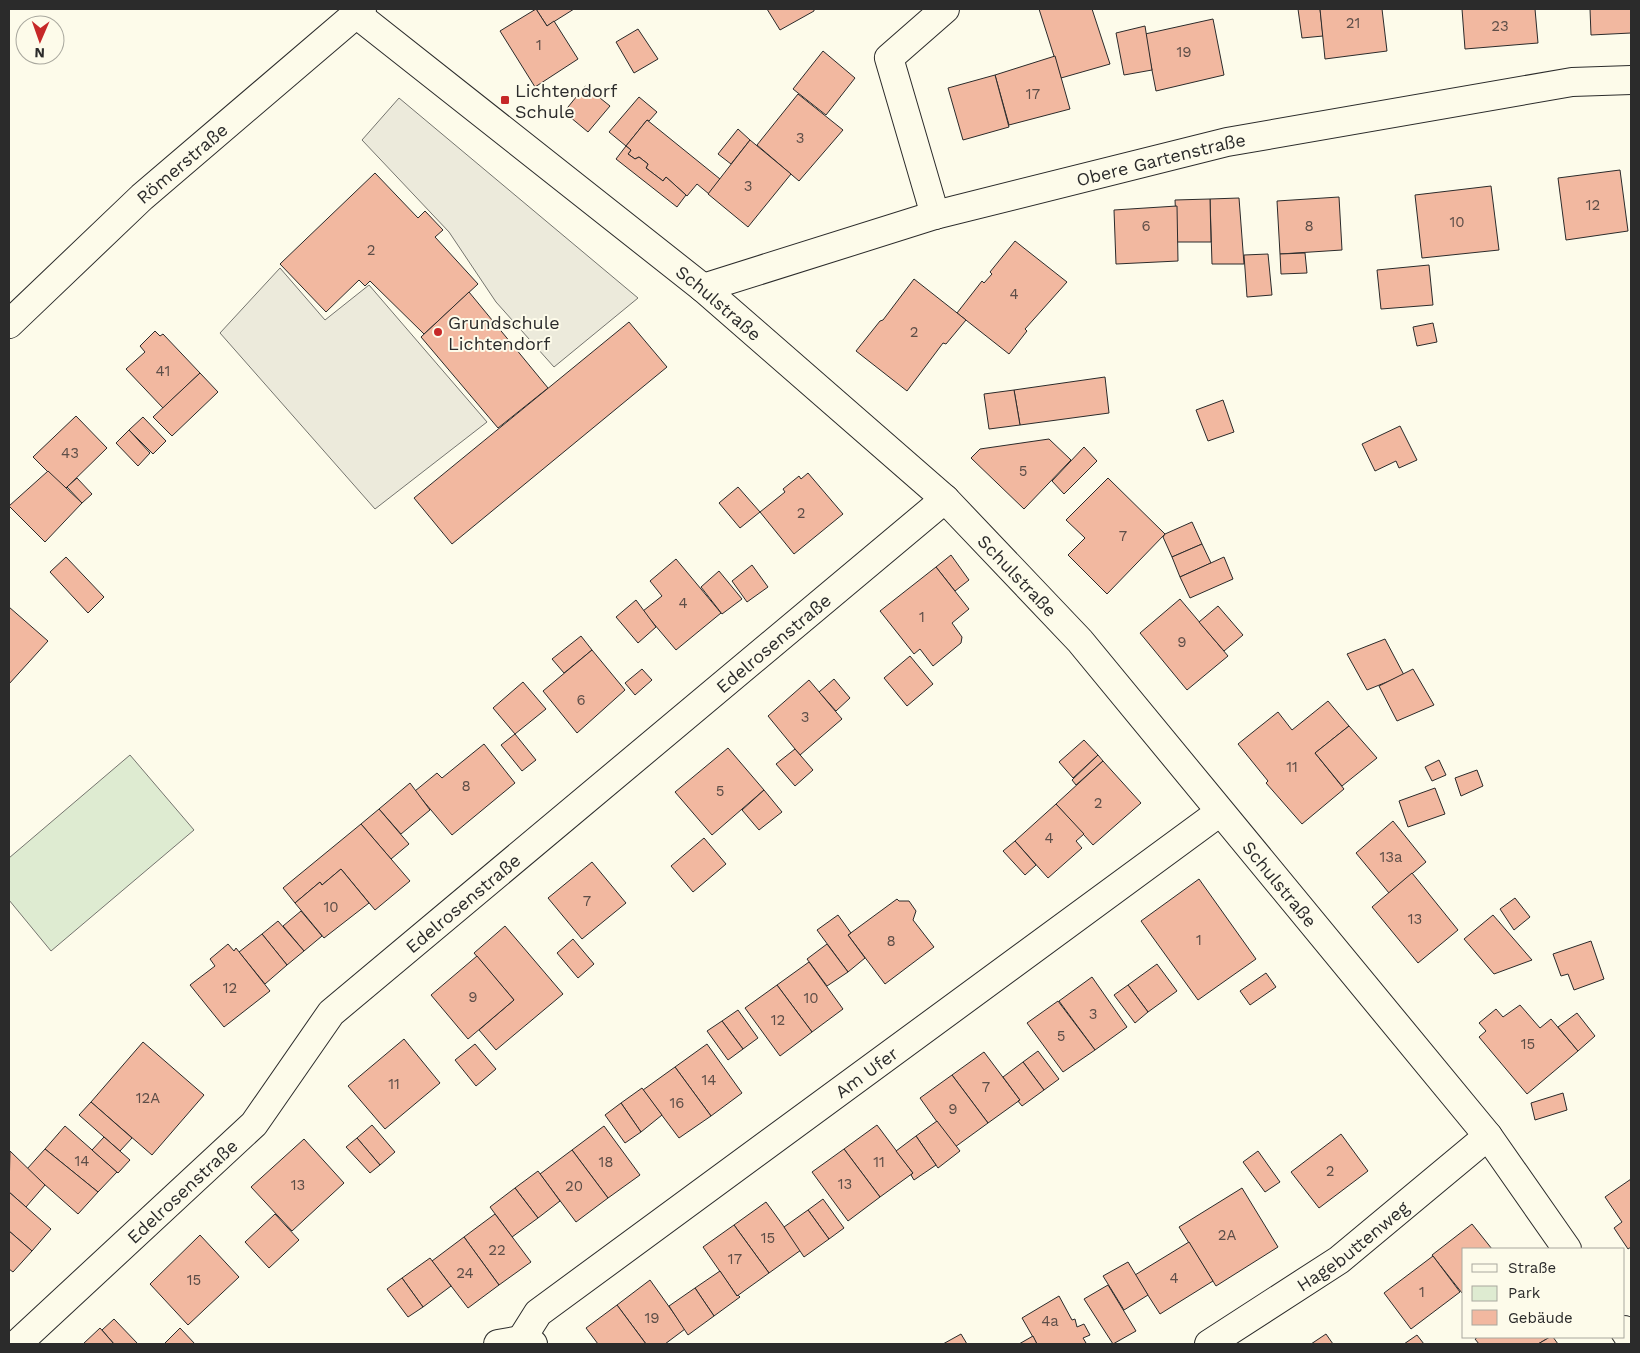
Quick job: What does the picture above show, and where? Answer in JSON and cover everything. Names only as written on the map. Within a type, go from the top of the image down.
[{"type":"street","points":[[936,215],[889,58],[945,9]]},
{"type":"street","name":"Schulstraße","points":[[359,11],[703,288],[945,499],[1080,641],[1488,1136],[1566,1248]]},
{"type":"street","name":"Römerstraße","points":[[9,324],[142,198],[359,11]]},
{"type":"street","name":"Obere Gartenstraße","points":[[703,288],[936,215],[1227,142],[1572,82],[1631,80]]},
{"type":"street","name":"Edelrosenstraße","points":[[17,1344],[254,1124],[331,1013],[945,499]]},
{"type":"street","name":"Am Ufer","points":[[517,1343],[538,1313],[1220,812]]},
{"type":"street","name":"Hagebuttenweg","points":[[1209,1344],[1339,1260],[1488,1136]]},
{"type":"green space","points":[[130,755],[194,830],[51,951],[9,900],[9,858]]},
{"type":"shaded area","points":[[399,98],[638,298],[554,367],[496,302],[449,232],[362,140]]},
{"type":"shaded area","points":[[280,268],[325,320],[369,285],[487,422],[375,509],[220,333]]},
{"type":"building","points":[[536,9],[574,9],[547,26]]},
{"type":"building","points":[[536,9],[547,26],[554,21],[578,59],[535,87],[500,31]]},
{"type":"building","points":[[767,9],[814,9],[814,11],[780,30]]},
{"type":"building","points":[[1039,9],[1092,9],[1110,64],[1061,78]]},
{"type":"building","points":[[1298,9],[1320,9],[1323,36],[1302,38]]},
{"type":"building","points":[[1320,9],[1382,9],[1387,51],[1325,59]]},
{"type":"building","points":[[1462,9],[1535,9],[1538,43],[1465,49]]},
{"type":"building","points":[[1590,9],[1631,9],[1631,33],[1591,35]]},
{"type":"building","points":[[1213,19],[1224,75],[1156,91],[1145,34]]},
{"type":"building","points":[[1145,26],[1152,70],[1124,75],[1116,33]]},
{"type":"building","points":[[638,29],[658,59],[634,73],[616,42]]},
{"type":"building","points":[[823,51],[855,78],[826,115],[793,89]]},
{"type":"building","points":[[1055,56],[1070,109],[1009,125],[995,75]]},
{"type":"building","points":[[995,75],[1009,127],[963,140],[948,88]]},
{"type":"building","points":[[585,86],[610,106],[588,132],[564,112]]},
{"type":"building","points":[[798,94],[843,130],[799,181],[757,145]]},
{"type":"building","points":[[639,97],[657,112],[649,121],[647,120],[626,146],[609,132]]},
{"type":"building","points":[[647,120],[720,179],[709,194],[697,184],[687,196],[666,177],[663,181],[646,168],[648,164],[639,157],[635,159],[628,154],[631,150],[626,146]]},
{"type":"building","points":[[738,129],[750,140],[731,164],[718,154]]},
{"type":"building","points":[[750,140],[791,174],[748,227],[708,194]]},
{"type":"building","points":[[626,146],[631,150],[628,154],[635,159],[639,157],[648,164],[646,168],[663,181],[666,177],[686,195],[677,207],[616,159]]},
{"type":"building","points":[[1620,170],[1628,231],[1566,240],[1558,178]]},
{"type":"building","points":[[375,173],[418,218],[425,211],[443,230],[435,237],[478,284],[424,334],[370,281],[365,286],[359,280],[326,312],[280,264]]},
{"type":"building","points":[[1491,186],[1499,250],[1422,258],[1415,195]]},
{"type":"building","points":[[1339,197],[1342,250],[1280,254],[1277,201]]},
{"type":"building","points":[[1239,198],[1244,264],[1212,264],[1210,199]]},
{"type":"building","points":[[1210,199],[1211,242],[1177,242],[1175,200]]},
{"type":"building","points":[[1177,206],[1178,261],[1116,264],[1114,210]]},
{"type":"building","points":[[1015,241],[1067,282],[1025,329],[1027,331],[1009,354],[957,313],[982,281],[984,283],[992,274],[990,272]]},
{"type":"building","points":[[1305,253],[1307,273],[1281,274],[1280,254]]},
{"type":"building","points":[[1268,254],[1272,295],[1247,297],[1244,255]]},
{"type":"building","points":[[1429,265],[1433,305],[1381,309],[1377,270]]},
{"type":"building","points":[[914,279],[966,320],[946,344],[943,343],[907,391],[856,351],[880,321],[883,320]]},
{"type":"building","points":[[469,292],[548,388],[498,428],[421,337]]},
{"type":"building","points":[[629,322],[667,367],[452,544],[414,498]]},
{"type":"building","points":[[1433,323],[1437,342],[1417,346],[1413,327]]},
{"type":"building","points":[[155,331],[160,336],[163,334],[200,373],[163,408],[126,369],[145,352],[140,346]]},
{"type":"building","points":[[200,373],[218,392],[172,436],[153,417]]},
{"type":"building","points":[[1105,377],[1109,413],[1020,425],[1014,390]]},
{"type":"building","points":[[1014,390],[1020,425],[989,429],[984,394]]},
{"type":"building","points":[[1223,400],[1234,432],[1208,441],[1196,410]]},
{"type":"building","points":[[76,416],[107,448],[65,489],[33,457]]},
{"type":"building","points":[[143,417],[166,441],[153,454],[129,430]]},
{"type":"building","points":[[1400,426],[1417,460],[1399,468],[1396,461],[1375,471],[1362,444]]},
{"type":"building","points":[[129,430],[150,453],[138,466],[116,443]]},
{"type":"building","points":[[1049,439],[1071,460],[1024,509],[971,458],[980,449]]},
{"type":"building","points":[[1084,447],[1097,461],[1064,494],[1052,481]]},
{"type":"building","points":[[48,471],[82,503],[45,542],[9,506]]},
{"type":"building","points":[[808,473],[843,514],[794,554],[760,512],[785,492],[783,489],[799,476],[801,479]]},
{"type":"building","points":[[77,478],[92,494],[82,503],[67,487]]},
{"type":"building","points":[[1108,478],[1165,534],[1107,594],[1068,555],[1085,538],[1066,520]]},
{"type":"building","points":[[738,487],[760,512],[740,528],[719,503]]},
{"type":"building","points":[[1192,522],[1202,544],[1172,557],[1163,537],[1165,534]]},
{"type":"building","points":[[1202,544],[1211,563],[1180,577],[1172,557]]},
{"type":"building","points":[[951,555],[969,580],[955,591],[936,567]]},
{"type":"building","points":[[66,557],[104,597],[88,613],[50,572]]},
{"type":"building","points":[[1224,557],[1233,579],[1190,598],[1180,577]]},
{"type":"building","points":[[676,559],[721,613],[676,650],[643,611],[662,596],[650,581]]},
{"type":"building","points":[[752,565],[768,587],[747,602],[732,581]]},
{"type":"building","points":[[936,567],[969,609],[952,623],[962,637],[961,643],[933,666],[920,649],[914,654],[880,611]]},
{"type":"building","points":[[719,571],[742,599],[722,614],[701,587]]},
{"type":"building","points":[[1180,599],[1228,656],[1187,690],[1140,633]]},
{"type":"building","points":[[636,600],[656,627],[638,643],[616,617]]},
{"type":"building","points":[[1218,606],[1243,635],[1224,651],[1199,622]]},
{"type":"building","points":[[9,607],[48,641],[9,684]]},
{"type":"building","points":[[581,636],[592,650],[564,673],[552,659]]},
{"type":"building","points":[[1385,639],[1404,675],[1367,690],[1347,654]]},
{"type":"building","points":[[592,650],[625,690],[577,733],[543,691]]},
{"type":"building","points":[[910,656],[933,684],[907,706],[884,678]]},
{"type":"building","points":[[642,669],[652,680],[635,695],[625,683]]},
{"type":"building","points":[[1413,669],[1434,705],[1397,721],[1379,686]]},
{"type":"building","points":[[834,679],[850,698],[836,711],[819,692]]},
{"type":"building","points":[[809,680],[842,719],[800,755],[768,716]]},
{"type":"building","points":[[523,682],[546,709],[515,734],[493,708]]},
{"type":"building","points":[[1328,701],[1349,726],[1315,753],[1344,789],[1302,824],[1266,783],[1268,781],[1238,744],[1278,712],[1292,730]]},
{"type":"building","points":[[1349,726],[1377,758],[1342,786],[1315,753]]},
{"type":"building","points":[[515,734],[536,760],[522,771],[501,745]]},
{"type":"building","points":[[1084,740],[1098,755],[1073,778],[1059,762]]},
{"type":"building","points":[[484,744],[515,783],[452,835],[415,791],[437,773],[442,778]]},
{"type":"building","points":[[728,748],[764,790],[712,835],[675,792]]},
{"type":"building","points":[[795,749],[813,770],[795,786],[776,764]]},
{"type":"building","points":[[1098,755],[1103,761],[1076,785],[1072,780]]},
{"type":"building","points":[[1439,760],[1446,775],[1432,781],[1425,767]]},
{"type":"building","points":[[1103,761],[1141,803],[1093,845],[1056,804]]},
{"type":"building","points":[[1477,770],[1483,786],[1461,796],[1455,778]]},
{"type":"building","points":[[410,783],[430,810],[401,834],[379,809]]},
{"type":"building","points":[[1435,788],[1445,814],[1408,827],[1399,801]]},
{"type":"building","points":[[764,790],[782,812],[759,830],[742,810]]},
{"type":"building","points":[[1056,804],[1084,834],[1076,841],[1082,848],[1048,878],[1015,841]]},
{"type":"building","points":[[379,809],[409,844],[391,859],[361,824]]},
{"type":"building","points":[[1393,821],[1426,862],[1389,893],[1356,853]]},
{"type":"building","points":[[361,824],[410,881],[375,910],[341,869],[322,885],[320,882],[295,903],[283,888]]},
{"type":"building","points":[[704,838],[726,864],[693,892],[671,866]]},
{"type":"building","points":[[1015,841],[1036,865],[1025,875],[1003,851]]},
{"type":"building","points":[[592,862],[626,903],[582,939],[548,898]]},
{"type":"building","points":[[341,869],[369,903],[324,938],[295,903],[320,882],[322,885]]},
{"type":"building","points":[[1412,873],[1458,930],[1418,963],[1372,907]]},
{"type":"building","points":[[1199,879],[1256,959],[1198,1000],[1141,921]]},
{"type":"building","points":[[1515,898],[1530,917],[1514,930],[1500,909]]},
{"type":"building","points":[[897,899],[899,901],[909,901],[916,911],[913,920],[934,947],[885,984],[848,935]]},
{"type":"building","points":[[301,911],[322,936],[304,951],[283,926]]},
{"type":"building","points":[[838,915],[851,933],[848,935],[865,958],[848,972],[817,930]]},
{"type":"building","points":[[1493,915],[1532,960],[1494,974],[1464,939]]},
{"type":"building","points":[[278,921],[304,951],[287,965],[262,934]]},
{"type":"building","points":[[505,926],[563,994],[496,1050],[479,1030],[514,1000],[474,953]]},
{"type":"building","points":[[262,934],[287,965],[265,984],[239,952]]},
{"type":"building","points":[[573,939],[594,964],[578,978],[557,953]]},
{"type":"building","points":[[1591,941],[1604,979],[1574,990],[1568,974],[1561,976],[1553,954]]},
{"type":"building","points":[[228,944],[234,951],[236,948],[270,991],[224,1027],[190,985],[215,966],[210,959]]},
{"type":"building","points":[[827,944],[848,972],[827,986],[807,959]]},
{"type":"building","points":[[477,956],[514,1000],[468,1039],[431,995]]},
{"type":"building","points":[[809,962],[843,1009],[812,1032],[777,985]]},
{"type":"building","points":[[1157,964],[1177,991],[1148,1012],[1128,985]]},
{"type":"building","points":[[1266,973],[1276,987],[1250,1005],[1240,991]]},
{"type":"building","points":[[1092,977],[1127,1027],[1095,1050],[1059,1001]]},
{"type":"building","points":[[777,985],[812,1032],[780,1056],[745,1008]]},
{"type":"building","points":[[1128,985],[1148,1012],[1135,1023],[1114,995]]},
{"type":"building","points":[[1058,1001],[1095,1050],[1063,1072],[1027,1023]]},
{"type":"building","points":[[1520,1005],[1540,1028],[1551,1019],[1578,1051],[1527,1094],[1479,1037],[1486,1031],[1479,1023],[1496,1009],[1503,1017]]},
{"type":"building","points":[[738,1010],[758,1038],[743,1049],[722,1021]]},
{"type":"building","points":[[1577,1013],[1595,1036],[1578,1051],[1558,1027]]},
{"type":"building","points":[[722,1021],[743,1049],[728,1060],[707,1031]]},
{"type":"building","points":[[404,1039],[440,1083],[385,1129],[348,1086]]},
{"type":"building","points":[[143,1042],[204,1095],[152,1155],[91,1102]]},
{"type":"building","points":[[475,1044],[496,1069],[476,1086],[455,1060]]},
{"type":"building","points":[[707,1044],[742,1093],[711,1116],[675,1067]]},
{"type":"building","points":[[1038,1051],[1059,1079],[1044,1090],[1023,1062]]},
{"type":"building","points":[[984,1052],[1020,1100],[988,1123],[952,1075]]},
{"type":"building","points":[[1023,1062],[1044,1090],[1022,1106],[1018,1101],[1020,1100],[1003,1077]]},
{"type":"building","points":[[675,1067],[711,1116],[679,1138],[643,1090]]},
{"type":"building","points":[[952,1075],[988,1123],[955,1147],[920,1098]]},
{"type":"building","points":[[642,1088],[662,1115],[641,1132],[621,1103]]},
{"type":"building","points":[[1563,1093],[1567,1110],[1535,1120],[1531,1103]]},
{"type":"building","points":[[91,1102],[132,1138],[120,1151],[79,1115]]},
{"type":"building","points":[[621,1103],[641,1132],[625,1143],[605,1115]]},
{"type":"building","points":[[937,1121],[960,1151],[938,1168],[916,1136]]},
{"type":"building","points":[[372,1125],[395,1152],[380,1165],[357,1138]]},
{"type":"building","points":[[877,1125],[913,1173],[880,1197],[844,1149]]},
{"type":"building","points":[[65,1126],[117,1172],[98,1192],[45,1149]]},
{"type":"building","points":[[604,1126],[640,1175],[608,1198],[572,1150]]},
{"type":"building","points":[[1341,1134],[1368,1171],[1319,1208],[1291,1172]]},
{"type":"building","points":[[916,1136],[936,1165],[914,1180],[911,1175],[913,1173],[896,1151]]},
{"type":"building","points":[[104,1137],[130,1160],[118,1173],[92,1150]]},
{"type":"building","points":[[357,1138],[380,1165],[370,1173],[346,1147]]},
{"type":"building","points":[[304,1139],[344,1183],[292,1231],[251,1187]]},
{"type":"building","points":[[45,1149],[98,1192],[78,1214],[27,1169]]},
{"type":"building","points":[[844,1149],[880,1197],[848,1221],[812,1172]]},
{"type":"building","points":[[572,1150],[608,1198],[576,1222],[540,1174]]},
{"type":"building","points":[[10,1151],[45,1185],[26,1207],[9,1192]]},
{"type":"building","points":[[1258,1151],[1280,1182],[1265,1192],[1243,1162]]},
{"type":"building","points":[[538,1171],[560,1201],[538,1218],[515,1188]]},
{"type":"building","points":[[1631,1179],[1631,1247],[1628,1249],[1614,1228],[1622,1222],[1605,1197]]},
{"type":"building","points":[[515,1188],[538,1218],[512,1237],[490,1207]]},
{"type":"building","points":[[1242,1188],[1278,1247],[1216,1286],[1179,1227]]},
{"type":"building","points":[[9,1192],[51,1229],[32,1251],[9,1231]]},
{"type":"building","points":[[823,1199],[844,1228],[829,1239],[808,1210]]},
{"type":"building","points":[[766,1202],[801,1250],[769,1273],[734,1225]]},
{"type":"building","points":[[808,1210],[829,1239],[804,1257],[784,1227]]},
{"type":"building","points":[[275,1214],[299,1240],[269,1268],[245,1242]]},
{"type":"building","points":[[495,1214],[531,1262],[499,1285],[464,1237]]},
{"type":"building","points":[[1472,1224],[1491,1248],[1462,1248],[1462,1293],[1432,1255]]},
{"type":"building","points":[[734,1225],[769,1273],[737,1296],[703,1247]]},
{"type":"building","points":[[9,1231],[32,1251],[13,1272],[9,1269]]},
{"type":"building","points":[[200,1235],[239,1277],[188,1325],[150,1284]]},
{"type":"building","points":[[464,1237],[499,1285],[468,1308],[432,1261]]},
{"type":"building","points":[[1189,1242],[1213,1281],[1160,1314],[1135,1275]]},
{"type":"building","points":[[1433,1256],[1460,1292],[1411,1329],[1384,1293]]},
{"type":"building","points":[[430,1258],[451,1286],[423,1307],[402,1278]]},
{"type":"building","points":[[1128,1262],[1148,1295],[1124,1310],[1103,1276]]},
{"type":"building","points":[[720,1271],[737,1296],[740,1297],[714,1316],[695,1288]]},
{"type":"building","points":[[402,1278],[423,1307],[408,1317],[387,1289]]},
{"type":"building","points":[[650,1280],[685,1329],[665,1344],[646,1344],[617,1305]]},
{"type":"building","points":[[1108,1285],[1136,1331],[1113,1344],[1084,1299]]},
{"type":"building","points":[[695,1288],[714,1316],[688,1335],[669,1306]]},
{"type":"building","points":[[1059,1296],[1072,1320],[1075,1319],[1077,1327],[1084,1324],[1090,1335],[1083,1338],[1086,1343],[1037,1344],[1022,1318]]},
{"type":"building","points":[[617,1305],[646,1344],[598,1344],[586,1328]]},
{"type":"building","points":[[114,1319],[138,1344],[114,1344],[102,1330]]},
{"type":"building","points":[[100,1328],[114,1344],[83,1344]]},
{"type":"building","points":[[180,1328],[195,1344],[164,1344]]},
{"type":"building","points":[[961,1334],[967,1344],[943,1344]]},
{"type":"building","points":[[1326,1334],[1333,1344],[1311,1344]]},
{"type":"building","points":[[1417,1335],[1424,1344],[1404,1344]]},
{"type":"building","points":[[1033,1336],[1037,1344],[1019,1344]]},
{"type":"building","points":[[1548,1338],[1538,1344],[1479,1344],[1475,1339]]},
{"type":"building","points":[[1548,1338],[1554,1338],[1558,1344],[1538,1344]]},
{"type":"place","name":"Lichtendorf Schule","points":[[505,100]]},
{"type":"place","name":"Grundschule Lichtendorf","points":[[438,332]]}]
